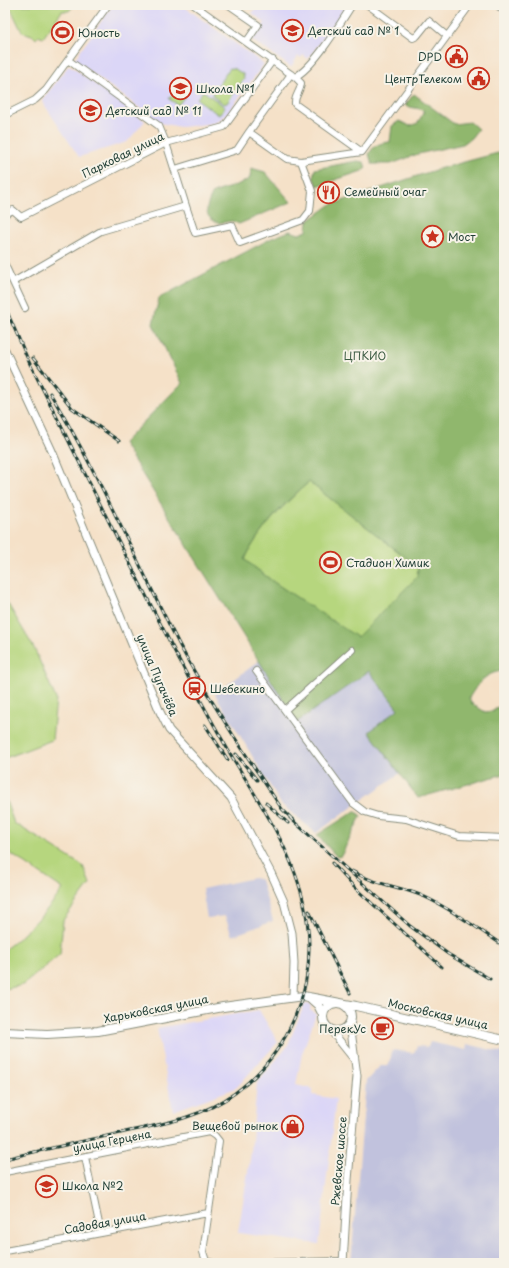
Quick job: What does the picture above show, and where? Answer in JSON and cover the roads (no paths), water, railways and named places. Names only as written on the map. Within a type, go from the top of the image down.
[{"type":"main road","name":"Харьковская улица","points":[[5,1032],[47,1034],[98,1031],[293,996],[309,997],[340,1003]]},
{"type":"main road","points":[[309,997],[318,1005],[323,1015],[324,1023],[330,1029],[342,1030],[351,1022],[357,1013],[367,1008]]},
{"type":"main road","points":[[323,1015],[329,1005],[340,1003],[346,1006],[350,1011],[351,1022]]},
{"type":"main road","name":"Московская улица","points":[[340,1003],[504,1040]]},
{"type":"street","points":[[5,115],[35,100],[46,90],[108,5]]},
{"type":"street","points":[[194,5],[247,41],[293,75],[301,83],[301,88],[294,100],[295,104],[362,152]]},
{"type":"street","points":[[229,5],[258,25],[247,41]]},
{"type":"street","points":[[175,169],[237,150],[293,75],[302,73],[316,57],[352,5]]},
{"type":"street","points":[[368,5],[413,38],[418,36],[429,21],[448,36]]},
{"type":"street","points":[[249,132],[287,159],[301,161],[362,152],[470,5]]},
{"type":"street","points":[[498,5],[504,10]]},
{"type":"street","points":[[68,60],[159,126],[175,169],[195,233],[232,225],[240,243],[303,220],[310,210],[312,192],[301,161]]},
{"type":"street","name":"Парковая улица","points":[[5,214],[13,210],[21,217],[166,143],[224,127],[272,60]]},
{"type":"street","points":[[14,282],[101,231],[186,206]]},
{"type":"street","points":[[5,265],[26,308]]},
{"type":"street","name":"улица Пугачёва","points":[[5,350],[52,451],[160,712],[169,730],[231,798],[284,902],[292,933],[294,963],[293,996]]},
{"type":"street","points":[[285,710],[352,650]]},
{"type":"street","points":[[256,671],[353,803],[365,812],[378,816],[406,819],[459,836],[504,838]]},
{"type":"street","name":"Ржевское шоссе","points":[[343,1262],[357,1076],[351,1022]]},
{"type":"street","points":[[330,1029],[355,1060]]},
{"type":"street","name":"улица Герцена","points":[[5,1172],[209,1132],[215,1136],[219,1142],[208,1213]]},
{"type":"street","points":[[85,1157],[101,1233]]},
{"type":"street","points":[[208,1213],[203,1252],[206,1261],[213,1263]]},
{"type":"street","name":"Садовая улица","points":[[5,1252],[208,1213]]},
{"type":"street","points":[[254,1263],[343,1262]]},
{"type":"railway","points":[[5,307],[29,362],[158,620],[217,730],[272,823],[290,860],[303,899],[307,920],[309,945],[308,970],[303,994],[295,1017],[284,1038],[270,1059],[254,1077],[235,1093],[223,1101],[196,1114],[154,1126],[5,1159]]},
{"type":"railway","points":[[33,358],[72,408],[119,441]]},
{"type":"railway","points":[[50,393],[85,455],[163,613],[191,666],[255,769],[282,809],[294,821]]},
{"type":"railway","points":[[205,725],[228,760]]},
{"type":"railway","points":[[236,754],[257,780]]},
{"type":"railway","points":[[266,803],[288,823]]},
{"type":"railway","points":[[290,818],[410,926],[448,954],[490,979]]},
{"type":"railway","points":[[332,863],[354,887],[442,967]]},
{"type":"railway","points":[[352,871],[361,876],[425,897],[455,914],[504,946]]},
{"type":"railway","points":[[309,911],[350,993]]},
{"type":"place","name":"Детский сад № 1","points":[[293,31]]},
{"type":"place","name":"Юность","points":[[63,33]]},
{"type":"place","name":"DPD","points":[[457,57]]},
{"type":"place","name":"ЦентрТелеком","points":[[478,79]]},
{"type":"place","name":"Школа №1","points":[[180,89]]},
{"type":"place","name":"Детский сад № 11","points":[[90,111]]},
{"type":"place","name":"Семейный очаг","points":[[328,192]]},
{"type":"place","name":"Мост","points":[[432,237]]},
{"type":"place","name":"Стадион Химик","points":[[331,563]]},
{"type":"place","name":"Шебекино","points":[[195,689]]},
{"type":"place","name":"ПерекУс","points":[[382,1029]]},
{"type":"place","name":"Вещевой рынок","points":[[293,1126]]},
{"type":"place","name":"Школа №2","points":[[46,1186]]},
{"type":"park label","name":"ЦПКИО","points":[[365,356]]}]
